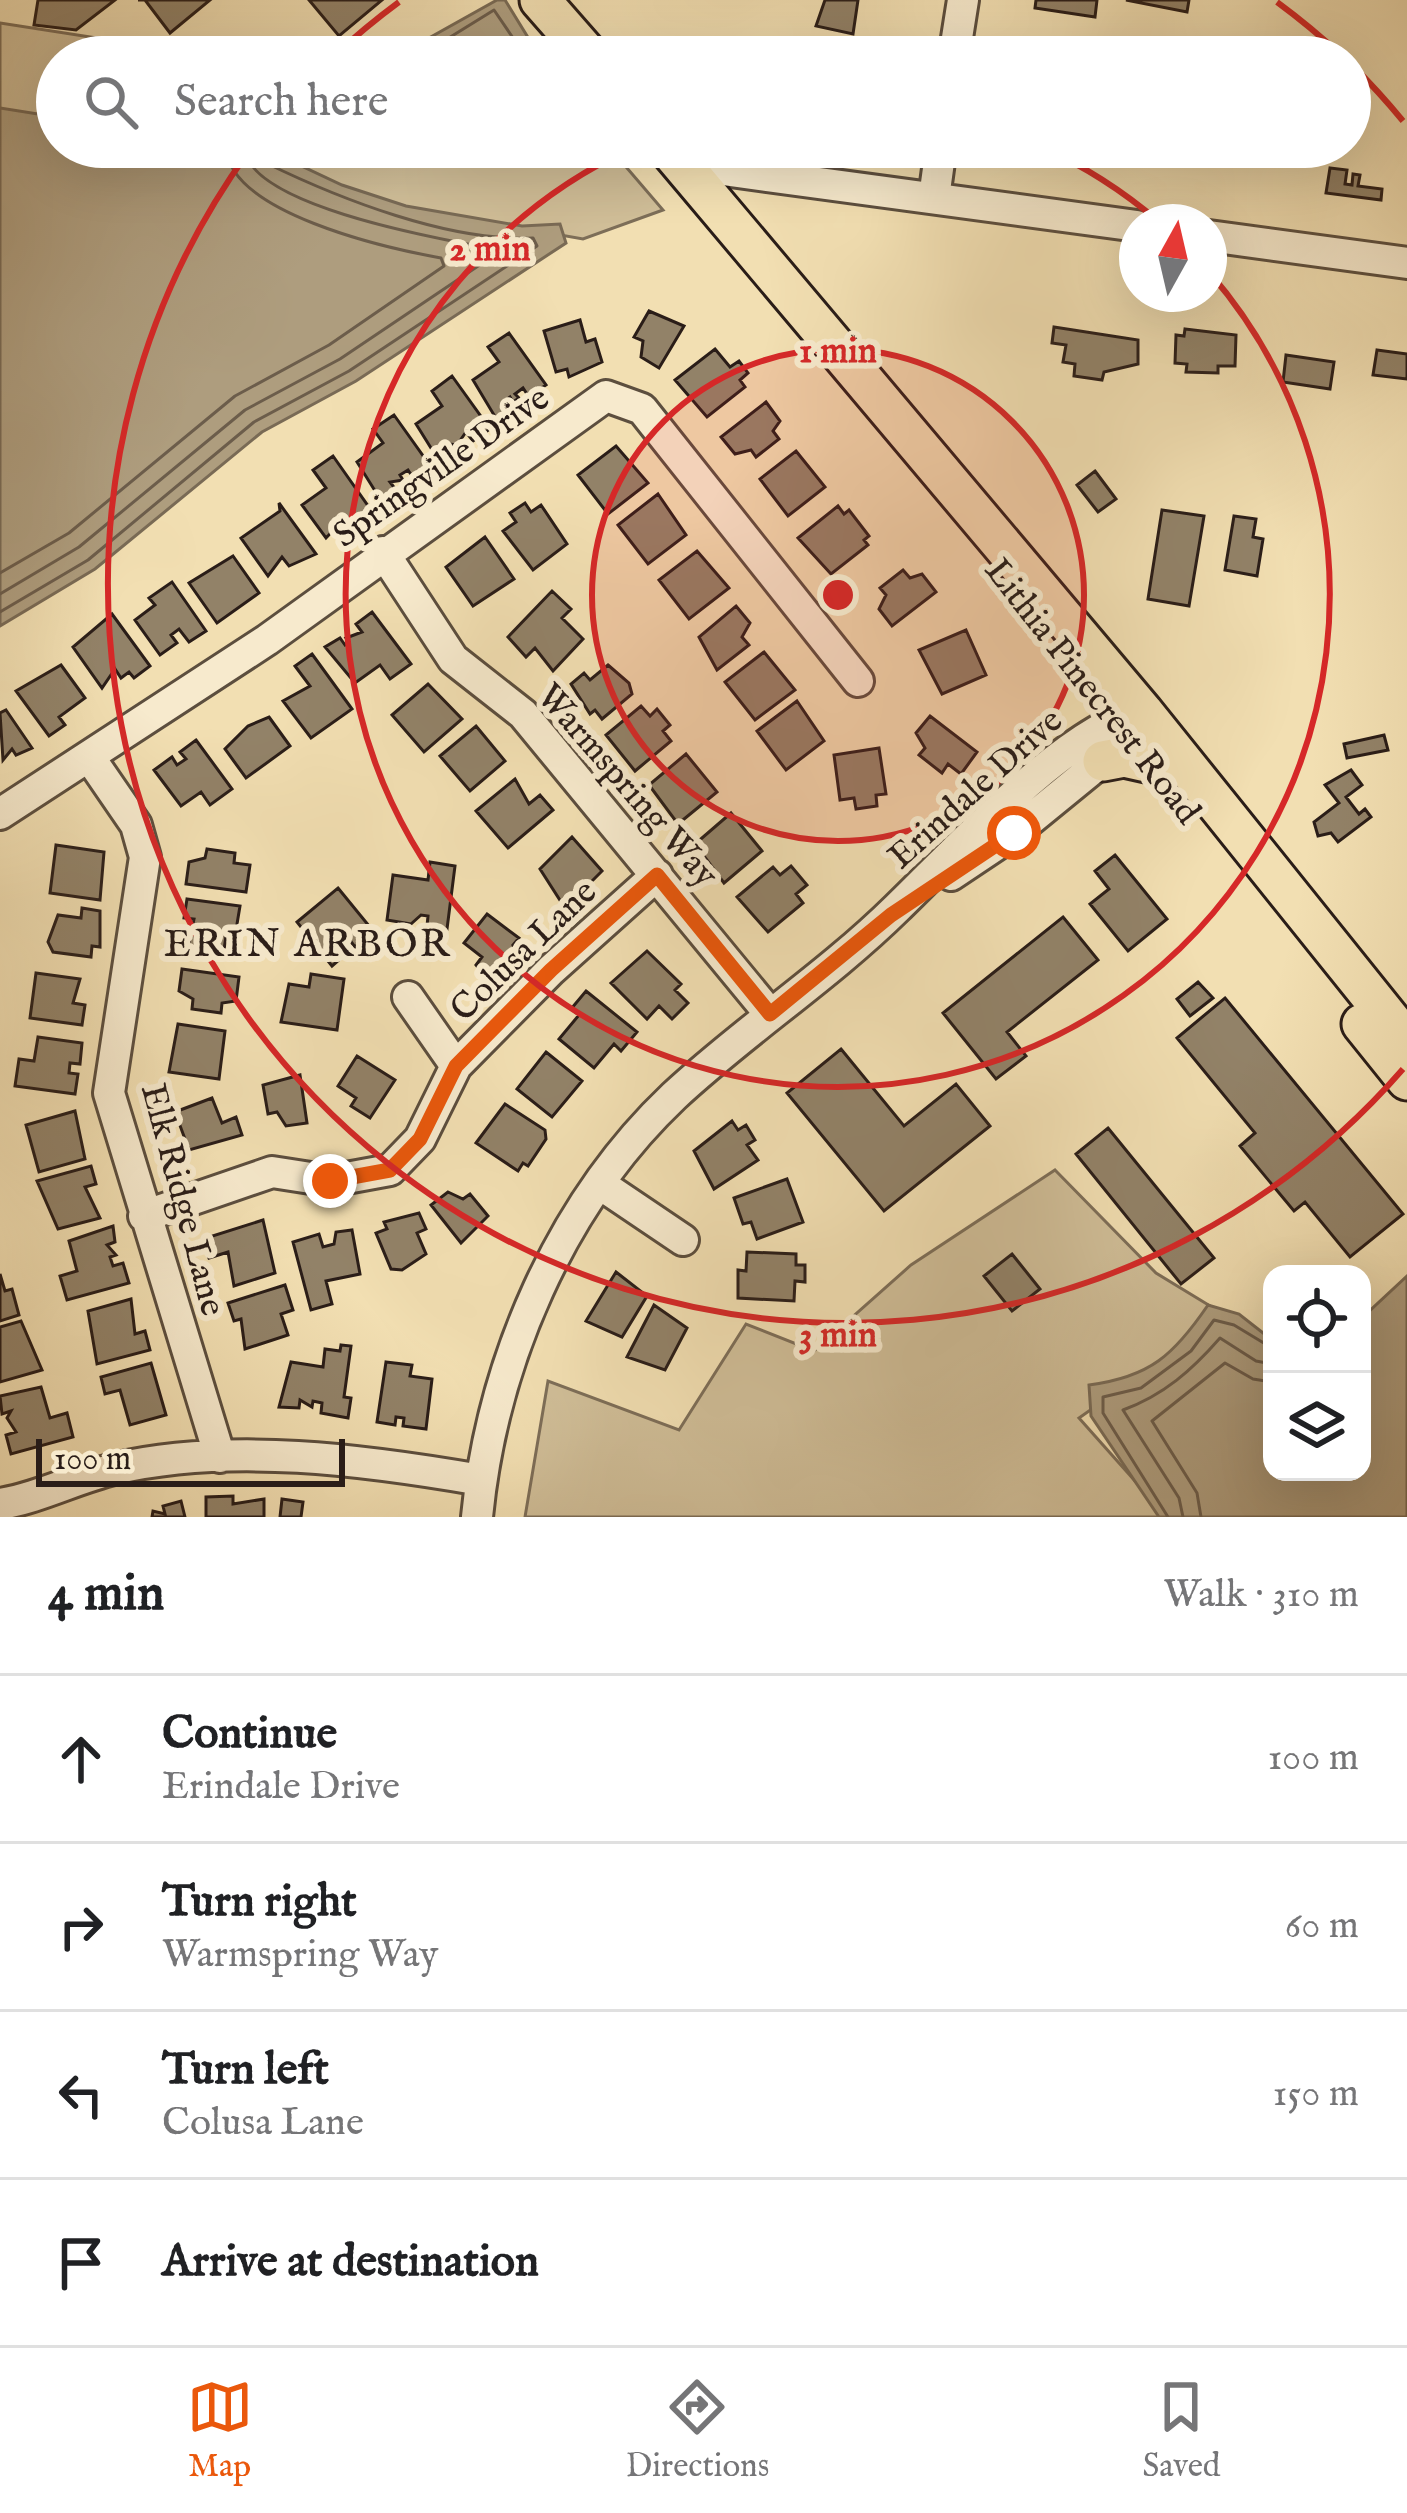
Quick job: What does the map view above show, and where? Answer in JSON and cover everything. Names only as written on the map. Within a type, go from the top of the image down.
[{"type":"main road","points":[[540,0],[572,36]]},
{"type":"main road","points":[[566,0],[589,36]]},
{"type":"main road","name":"Lithia Pinecrest Road","points":[[684,168],[787,294],[1128,738],[1407,1080]]},
{"type":"main road","name":"Lithia Pinecrest Road","points":[[1128,738],[1407,1041]]},
{"type":"street","points":[[957,36],[963,0]]},
{"type":"street","points":[[715,168],[1119,224]]},
{"type":"street","points":[[934,198],[938,168]]},
{"type":"street","points":[[1227,238],[1407,263]]},
{"type":"street","name":"Springville Drive","points":[[0,814],[267,640],[605,395],[642,409],[858,681]]},
{"type":"street","name":"Warmspring Way","points":[[383,552],[453,659],[524,714],[770,1014]]},
{"type":"street","name":"Erindale Drive","points":[[477,1517],[481,1480],[516,1345],[551,1263],[600,1184],[673,1097],[891,915],[995,812],[1128,738]]},
{"type":"street","name":"Erindale Drive","points":[[891,915],[1014,833],[1128,738]]},
{"type":"street","name":"Elk Ridge Lane","points":[[90,758],[136,825],[145,857],[109,1093],[220,1457]]},
{"type":"street","name":"Colusa Lane","points":[[144,1216],[272,1172],[330,1181],[390,1170],[420,1139],[456,1066],[551,970],[657,875]]},
{"type":"street","points":[[408,997],[456,1066]]},
{"type":"street","points":[[600,1184],[682,1240]]},
{"type":"street","points":[[0,1504],[115,1468],[220,1457],[308,1460],[481,1480]]},
{"type":"shaded area","points":[[0,23],[84,36],[36,36],[36,126],[0,120]]},
{"type":"shaded area","points":[[251,168],[627,168],[663,210],[583,239],[401,207]]},
{"type":"shaded area","points":[[1055,1170],[1156,1273],[1225,1315],[1079,1418],[1167,1517],[525,1517],[548,1381],[679,1430],[746,1324],[814,1351],[911,1265]]},
{"type":"water","points":[[505,0],[527,36],[433,36]]},
{"type":"water","points":[[0,108],[36,114],[36,168],[306,168],[406,206],[522,226],[560,224],[566,243],[356,381],[262,432],[95,569],[0,626]]},
{"type":"water","points":[[1407,1276],[1407,1517],[1159,1517],[1091,1416],[1089,1385],[1129,1376],[1159,1361],[1208,1305],[1239,1314],[1263,1333],[1263,1481],[1371,1481],[1371,1310]]},
{"type":"building","points":[[38,0],[115,0],[76,30],[34,25]]},
{"type":"building","points":[[145,0],[210,0],[170,33]]},
{"type":"building","points":[[309,0],[382,0],[339,36]]},
{"type":"building","points":[[825,0],[858,0],[853,34],[816,26]]},
{"type":"building","points":[[1036,0],[1097,0],[1095,17],[1035,8]]},
{"type":"building","points":[[1126,0],[1189,0],[1187,12]]},
{"type":"building","points":[[1330,168],[1347,170],[1345,184],[1352,185],[1353,174],[1360,175],[1358,186],[1382,189],[1381,200],[1326,193]]},
{"type":"building","points":[[649,311],[684,326],[659,368],[641,357],[643,341],[634,337]]},
{"type":"building","points":[[580,320],[586,342],[595,339],[602,362],[569,377],[567,369],[556,372],[544,331]]},
{"type":"building","points":[[1054,327],[1138,340],[1138,364],[1104,372],[1102,380],[1074,376],[1075,364],[1063,362],[1066,345],[1052,343]]},
{"type":"building","points":[[1185,329],[1236,335],[1235,366],[1218,366],[1218,373],[1186,372],[1187,364],[1175,363],[1176,335],[1184,336]]},
{"type":"building","points":[[509,333],[546,385],[529,397],[523,388],[515,394],[519,398],[513,402],[510,397],[505,401],[510,408],[497,420],[473,380],[499,362],[488,347]]},
{"type":"building","points":[[715,349],[730,367],[739,361],[748,373],[740,380],[745,387],[707,417],[675,380]]},
{"type":"building","points":[[1377,350],[1407,354],[1407,379],[1373,375]]},
{"type":"building","points":[[1286,355],[1334,362],[1330,389],[1283,382]]},
{"type":"building","points":[[452,376],[490,429],[473,441],[466,432],[457,445],[449,444],[454,451],[441,464],[416,424],[442,406],[432,391]]},
{"type":"building","points":[[766,402],[780,421],[773,431],[779,439],[756,457],[751,450],[735,454],[721,437]]},
{"type":"building","points":[[394,415],[431,467],[414,479],[408,470],[400,475],[403,480],[390,482],[396,490],[382,502],[357,462],[383,443],[373,429]]},
{"type":"building","points":[[616,446],[648,483],[608,514],[578,475]]},
{"type":"building","points":[[796,451],[825,487],[788,516],[760,479]]},
{"type":"building","points":[[333,456],[371,510],[348,523],[345,518],[326,538],[302,505],[326,488],[313,470]]},
{"type":"building","points":[[1095,471],[1116,499],[1098,512],[1077,485]]},
{"type":"building","points":[[658,494],[686,535],[648,564],[618,525]]},
{"type":"building","points":[[279,503],[316,554],[289,566],[282,557],[268,576],[241,538],[280,511]]},
{"type":"building","points":[[525,503],[531,512],[541,505],[567,544],[533,570],[503,531],[516,522],[510,513]]},
{"type":"building","points":[[838,506],[844,514],[849,510],[869,536],[864,540],[868,545],[831,574],[798,538]]},
{"type":"building","points":[[1162,510],[1204,516],[1189,606],[1148,599]]},
{"type":"building","points":[[1234,516],[1256,519],[1253,537],[1263,539],[1257,576],[1225,570]]},
{"type":"building","points":[[485,537],[514,579],[473,606],[446,567]]},
{"type":"building","points":[[697,551],[729,588],[689,619],[659,580]]},
{"type":"building","points":[[233,556],[259,593],[217,623],[189,583]]},
{"type":"building","points":[[903,570],[910,578],[922,574],[936,592],[892,626],[879,609],[886,595],[880,588]]},
{"type":"building","points":[[172,582],[206,631],[189,642],[179,629],[171,635],[177,643],[160,655],[135,620],[155,605],[149,598]]},
{"type":"building","points":[[552,591],[571,609],[562,618],[583,639],[553,671],[535,648],[526,657],[508,637]]},
{"type":"building","points":[[736,606],[750,623],[742,637],[749,645],[717,670],[699,637]]},
{"type":"building","points":[[372,612],[411,664],[390,679],[380,665],[355,683],[325,647],[340,638],[345,645],[346,638],[362,632],[356,624]]},
{"type":"building","points":[[112,614],[150,666],[134,678],[129,672],[121,678],[115,669],[102,688],[73,647]]},
{"type":"building","points":[[966,630],[986,675],[942,694],[919,650]]},
{"type":"building","points":[[764,652],[795,690],[755,720],[725,682]]},
{"type":"building","points":[[312,654],[352,709],[311,738],[283,701],[310,686],[295,666]]},
{"type":"building","points":[[61,665],[85,698],[59,717],[65,725],[49,736],[16,691]]},
{"type":"building","points":[[608,665],[629,683],[632,694],[602,719],[595,710],[590,714],[571,684],[584,673],[590,680]]},
{"type":"building","points":[[428,684],[462,719],[424,752],[392,715]]},
{"type":"building","points":[[797,701],[824,741],[786,770],[757,731]]},
{"type":"building","points":[[641,706],[650,716],[657,709],[670,725],[663,731],[671,741],[635,771],[606,735]]},
{"type":"building","points":[[6,710],[32,748],[16,755],[12,749],[3,760],[0,713]]},
{"type":"building","points":[[930,716],[977,752],[961,774],[948,764],[942,773],[919,755],[925,748],[916,733]]},
{"type":"building","points":[[269,717],[290,746],[246,778],[225,749],[248,726]]},
{"type":"building","points":[[476,726],[505,761],[470,791],[440,756]]},
{"type":"building","points":[[1384,735],[1388,750],[1347,758],[1344,744]]},
{"type":"building","points":[[196,740],[232,789],[210,805],[201,792],[181,806],[154,770],[172,757],[177,765],[186,759],[180,752]]},
{"type":"building","points":[[879,748],[886,794],[876,795],[877,806],[856,809],[854,798],[840,800],[834,755]]},
{"type":"building","points":[[686,754],[717,792],[678,824],[649,785]]},
{"type":"building","points":[[1351,770],[1362,785],[1346,797],[1359,814],[1365,809],[1371,817],[1338,842],[1331,833],[1318,836],[1314,822],[1339,803],[1325,785]]},
{"type":"building","points":[[515,779],[529,804],[540,795],[553,810],[508,848],[476,811]]},
{"type":"building","points":[[731,813],[762,851],[724,883],[695,844]]},
{"type":"building","points":[[572,837],[602,871],[565,908],[540,869]]},
{"type":"building","points":[[56,845],[104,852],[100,900],[50,893]]},
{"type":"building","points":[[207,849],[235,853],[234,863],[250,865],[246,892],[186,884],[189,862],[205,858]]},
{"type":"building","points":[[1115,855],[1167,919],[1128,951],[1090,904],[1109,889],[1095,871]]},
{"type":"building","points":[[430,862],[455,866],[447,929],[427,926],[428,916],[421,915],[411,924],[387,920],[393,875],[428,880]]},
{"type":"building","points":[[791,866],[807,885],[796,894],[803,903],[768,932],[737,897],[773,867],[780,875]]},
{"type":"building","points":[[338,888],[374,932],[355,947],[346,935],[339,941],[348,952],[332,966],[297,922]]},
{"type":"building","points":[[187,899],[240,906],[236,930],[227,929],[224,950],[213,948],[212,955],[187,951],[194,919],[184,918]]},
{"type":"building","points":[[82,908],[100,911],[100,947],[92,946],[91,957],[53,952],[48,942],[58,915],[81,918]]},
{"type":"building","points":[[487,914],[519,938],[513,945],[519,952],[490,982],[476,965],[482,957],[464,943]]},
{"type":"building","points":[[1063,917],[1098,960],[1007,1032],[1026,1056],[996,1079],[943,1013]]},
{"type":"building","points":[[647,951],[681,984],[675,990],[688,1003],[672,1019],[659,1006],[647,1019],[611,983]]},
{"type":"building","points":[[182,969],[239,977],[236,1001],[222,1003],[221,1013],[192,1009],[193,999],[179,991]]},
{"type":"building","points":[[36,973],[80,979],[73,1003],[85,1005],[82,1025],[30,1018]]},
{"type":"building","points":[[311,974],[344,979],[337,1030],[281,1022],[289,984],[309,987]]},
{"type":"building","points":[[1198,982],[1213,998],[1190,1016],[1177,999]]},
{"type":"building","points":[[586,991],[637,1032],[621,1051],[614,1044],[594,1068],[559,1039],[579,1015],[571,1009]]},
{"type":"building","points":[[1225,998],[1403,1214],[1350,1257],[1305,1202],[1294,1211],[1240,1146],[1255,1133],[1177,1038]]},
{"type":"building","points":[[178,1024],[225,1031],[219,1079],[169,1072]]},
{"type":"building","points":[[38,1037],[82,1043],[80,1064],[70,1063],[69,1073],[78,1074],[75,1094],[15,1086],[19,1059],[34,1061]]},
{"type":"building","points":[[841,1049],[904,1126],[956,1084],[990,1126],[884,1211],[787,1093]]},
{"type":"building","points":[[546,1052],[582,1081],[552,1117],[517,1089]]},
{"type":"building","points":[[357,1056],[395,1080],[370,1118],[351,1106],[356,1098],[338,1086]]},
{"type":"building","points":[[300,1075],[307,1123],[286,1126],[277,1112],[268,1114],[263,1085]]},
{"type":"building","points":[[212,1098],[222,1123],[236,1117],[242,1135],[189,1150],[175,1112]]},
{"type":"building","points":[[505,1104],[545,1130],[546,1139],[528,1166],[523,1163],[518,1171],[476,1143]]},
{"type":"building","points":[[75,1111],[85,1159],[39,1172],[26,1125]]},
{"type":"building","points":[[732,1121],[738,1130],[746,1125],[755,1140],[747,1145],[758,1160],[714,1189],[694,1151]]},
{"type":"building","points":[[1108,1128],[1214,1258],[1181,1284],[1076,1154]]},
{"type":"building","points":[[91,1166],[96,1184],[85,1187],[100,1218],[58,1229],[37,1181]]},
{"type":"building","points":[[787,1179],[803,1222],[757,1239],[751,1222],[743,1224],[734,1198]]},
{"type":"building","points":[[448,1192],[463,1199],[470,1194],[488,1216],[461,1243],[431,1205]]},
{"type":"building","points":[[419,1213],[426,1229],[417,1233],[426,1254],[402,1270],[391,1269],[376,1233],[387,1229],[384,1222]]},
{"type":"building","points":[[263,1220],[275,1273],[234,1286],[228,1252],[209,1258],[203,1239]]},
{"type":"building","points":[[113,1226],[115,1242],[107,1245],[116,1255],[110,1257],[113,1266],[123,1263],[129,1283],[67,1300],[60,1276],[77,1271],[69,1241]]},
{"type":"building","points":[[352,1230],[360,1274],[326,1281],[332,1304],[311,1310],[293,1242],[319,1234],[323,1247],[334,1244],[336,1232]]},
{"type":"building","points":[[747,1252],[796,1254],[796,1265],[805,1265],[805,1282],[795,1281],[794,1301],[738,1298],[738,1270],[746,1271]]},
{"type":"building","points":[[1012,1254],[1040,1289],[1012,1311],[984,1276]]},
{"type":"building","points":[[616,1272],[647,1296],[622,1337],[586,1321]]},
{"type":"building","points":[[0,1274],[5,1291],[12,1289],[19,1315],[0,1321]]},
{"type":"building","points":[[285,1285],[293,1310],[281,1314],[288,1335],[245,1349],[241,1319],[234,1321],[228,1303]]},
{"type":"building","points":[[131,1299],[135,1334],[145,1331],[150,1350],[97,1364],[88,1311]]},
{"type":"building","points":[[654,1305],[687,1328],[665,1370],[627,1357]]},
{"type":"building","points":[[21,1321],[42,1370],[0,1382],[0,1327]]},
{"type":"building","points":[[341,1345],[351,1346],[344,1397],[351,1398],[348,1418],[321,1413],[322,1403],[313,1401],[312,1407],[300,1400],[299,1408],[279,1407],[291,1362],[323,1367],[325,1349],[340,1351]]},
{"type":"building","points":[[386,1362],[412,1365],[410,1376],[432,1379],[426,1429],[403,1426],[404,1418],[396,1417],[395,1425],[377,1422]]},
{"type":"building","points":[[151,1363],[166,1415],[130,1425],[120,1390],[105,1394],[101,1377]]},
{"type":"building","points":[[41,1387],[50,1418],[67,1413],[73,1437],[11,1454],[6,1435],[16,1432],[7,1418],[11,1411],[2,1414],[0,1396]]},
{"type":"building","points":[[233,1496],[233,1504],[264,1499],[264,1517],[206,1517],[206,1497]]},
{"type":"building","points":[[282,1499],[303,1502],[301,1517],[280,1517]]},
{"type":"building","points":[[181,1501],[185,1517],[152,1517],[153,1511],[165,1514],[163,1506]]},
{"type":"district","name":"ERIN ARBOR","points":[[308,942]]},
{"type":"route","points":[[330,1181],[390,1170],[420,1139],[456,1066],[551,970],[657,875],[770,1014],[891,915],[1014,833]]}]
